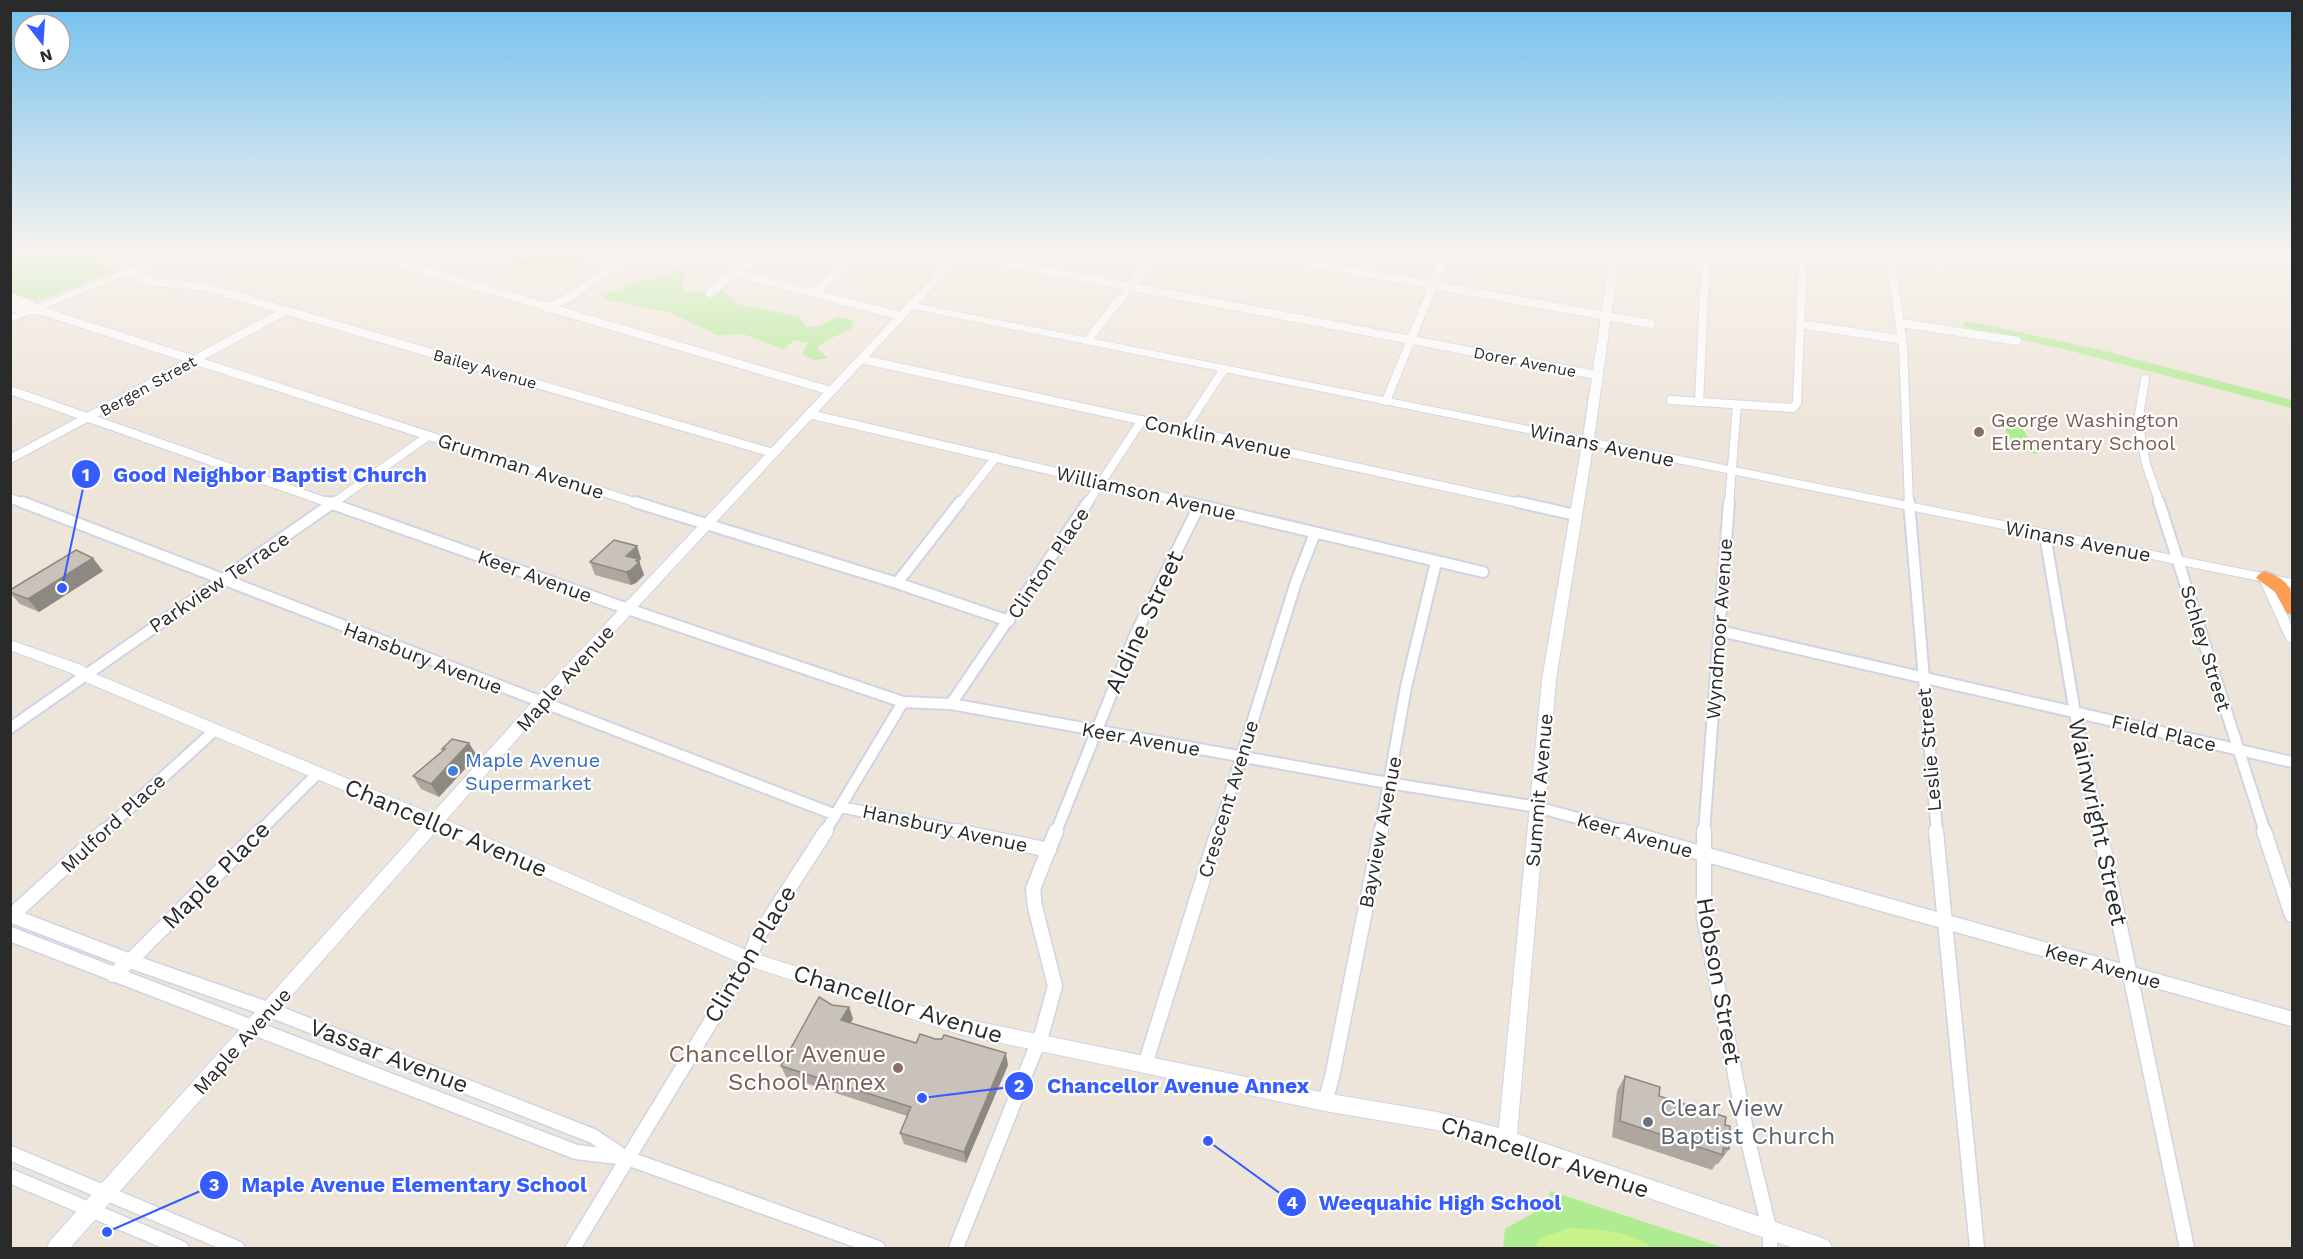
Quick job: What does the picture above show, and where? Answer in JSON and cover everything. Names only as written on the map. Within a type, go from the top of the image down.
[{"type":"highway","points":[[2265,578],[2282,588],[2292,608]]},
{"type":"street","points":[[10,319],[32,310]]},
{"type":"street","name":"Grumman Avenue","points":[[36,310],[705,525],[897,583],[1009,621]]},
{"type":"street","name":"Bergen Street","points":[[10,459],[285,310]]},
{"type":"street","name":"Bailey Avenue","points":[[285,310],[773,453]]},
{"type":"street","points":[[553,310],[831,391]]},
{"type":"street","points":[[877,310],[901,316]]},
{"type":"street","name":"Maple Avenue","points":[[57,1248],[540,703],[907,310]]},
{"type":"street","name":"Winans Avenue","points":[[929,310],[2292,583]]},
{"type":"street","points":[[1087,341],[1111,310]]},
{"type":"street","name":"Dorer Avenue","points":[[1254,310],[1596,375]]},
{"type":"street","points":[[1386,401],[1423,310]]},
{"type":"street","points":[[1571,310],[1651,324]]},
{"type":"street","name":"Summit Avenue","points":[[1507,1140],[1549,680],[1607,310]]},
{"type":"street","points":[[1699,400],[1703,310]]},
{"type":"street","points":[[1671,400],[1699,400],[1793,408],[1797,404],[1801,310]]},
{"type":"street","name":"Leslie Street","points":[[1899,310],[1903,340],[1909,507],[1944,921],[1977,1248]]},
{"type":"street","points":[[1901,323],[2017,341]]},
{"type":"street","points":[[1800,324],[1903,340]]},
{"type":"street","name":"Conklin Avenue","points":[[861,359],[1575,515]]},
{"type":"street","points":[[1185,429],[1224,369]]},
{"type":"street","name":"Schley Street","points":[[2145,379],[2139,410],[2140,436],[2145,464],[2180,561],[2202,641],[2292,915]]},
{"type":"street","name":"Keer Avenue","points":[[10,390],[628,609],[903,702],[951,704],[1096,732],[1537,807],[2292,1019]]},
{"type":"street","name":"Wyndmoor Avenue","points":[[1702,853],[1737,405]]},
{"type":"street","name":"Williamson Avenue","points":[[810,414],[1483,572]]},
{"type":"street","name":"Clinton Place","points":[[951,704],[1009,621],[1142,420]]},
{"type":"street","name":"Parkview Terrace","points":[[10,728],[220,580],[335,504],[428,436]]},
{"type":"street","points":[[897,583],[996,457]]},
{"type":"street","name":"Hansbury Avenue","points":[[10,498],[540,703],[838,811],[1049,850]]},
{"type":"street","name":"Aldine Street","points":[[956,1248],[1038,1043],[1054,986],[1033,890],[1135,635],[1199,506]]},
{"type":"street","name":"Crescent Avenue","points":[[1145,1065],[1296,582],[1315,533]]},
{"type":"street","name":"Wainwright Street","points":[[2045,535],[2075,713],[2187,1248]]},
{"type":"street","name":"Bayview Avenue","points":[[1325,1102],[1332,1077],[1390,783],[1406,687],[1436,562]]},
{"type":"street","points":[[2265,578],[2286,630],[2292,638]]},
{"type":"street","name":"Field Place","points":[[1720,631],[2292,762]]},
{"type":"street","name":"Chancellor Avenue","points":[[10,645],[435,822],[749,959],[959,1026],[1325,1102],[1437,1121],[1507,1140],[1770,1240],[1822,1248]]},
{"type":"street","name":"Clinton Place","points":[[573,1248],[749,959],[757,938],[838,811],[903,702]]},
{"type":"street","name":"Mulford Place","points":[[11,916],[215,730]]},
{"type":"street","name":"Maple Place","points":[[113,975],[130,962],[318,773]]},
{"type":"street","name":"Hobson Street","points":[[1702,853],[1704,918],[1770,1240]]},
{"type":"street","name":"Vassar Avenue","points":[[11,916],[130,962],[270,1010],[593,1136],[627,1158]]},
{"type":"street","name":"Vassar Avenue","points":[[10,934],[576,1152],[627,1158],[878,1248]]},
{"type":"street","points":[[428,1094],[442,1077]]},
{"type":"street","points":[[10,1154],[237,1248]]},
{"type":"street","points":[[10,1176],[181,1248]]},
{"type":"green space","points":[[657,310],[766,310],[800,317],[806,327],[820,326],[837,317],[853,320],[851,329],[828,340],[817,349],[828,358],[814,360],[802,354],[808,343],[794,340],[784,349],[743,334],[717,335],[669,312]]},
{"type":"green space","points":[[1966,321],[2097,349],[2292,400],[2292,408],[2063,349],[1962,326]]},
{"type":"green space","points":[[2005,424],[2021,426],[2038,454],[2009,449]]},
{"type":"green space","points":[[1550,1191],[1724,1248],[1503,1248],[1505,1229],[1549,1204]]},
{"type":"green space","points":[[1569,1228],[1623,1234],[1653,1248],[1534,1248],[1540,1238]]},
{"type":"building","points":[[614,540],[637,546],[626,556],[638,559],[636,561],[639,562],[631,570],[626,572],[590,562]]},
{"type":"building","points":[[76,550],[93,558],[28,599],[10,592],[10,590]]},
{"type":"building","points":[[452,739],[469,743],[431,784],[413,776],[445,749],[442,749]]},
{"type":"building","points":[[819,997],[832,1005],[849,1007],[841,1020],[916,1043],[920,1034],[935,1039],[942,1039],[944,1035],[1006,1053],[964,1152],[900,1133],[911,1107],[781,1066]]},
{"type":"building","points":[[1625,1076],[1660,1087],[1659,1096],[1726,1117],[1725,1125],[1730,1126],[1729,1149],[1723,1148],[1723,1155],[1620,1121]]},
{"type":"place","name":"George Washington Elementary School","points":[[1979,432]]},
{"type":"place","name":"Good Neighbor Baptist Church","points":[[62,588]]},
{"type":"place","name":"Maple Avenue Supermarket","points":[[453,771]]},
{"type":"place","name":"Chancellor Avenue School Annex","points":[[898,1068]]},
{"type":"place","name":"Chancellor Avenue Annex","points":[[922,1098]]},
{"type":"place","name":"Clear View Baptist Church","points":[[1648,1122]]},
{"type":"place","name":"Weequahic High School","points":[[1208,1141]]},
{"type":"place","name":"Maple Avenue Elementary School","points":[[107,1232]]}]
